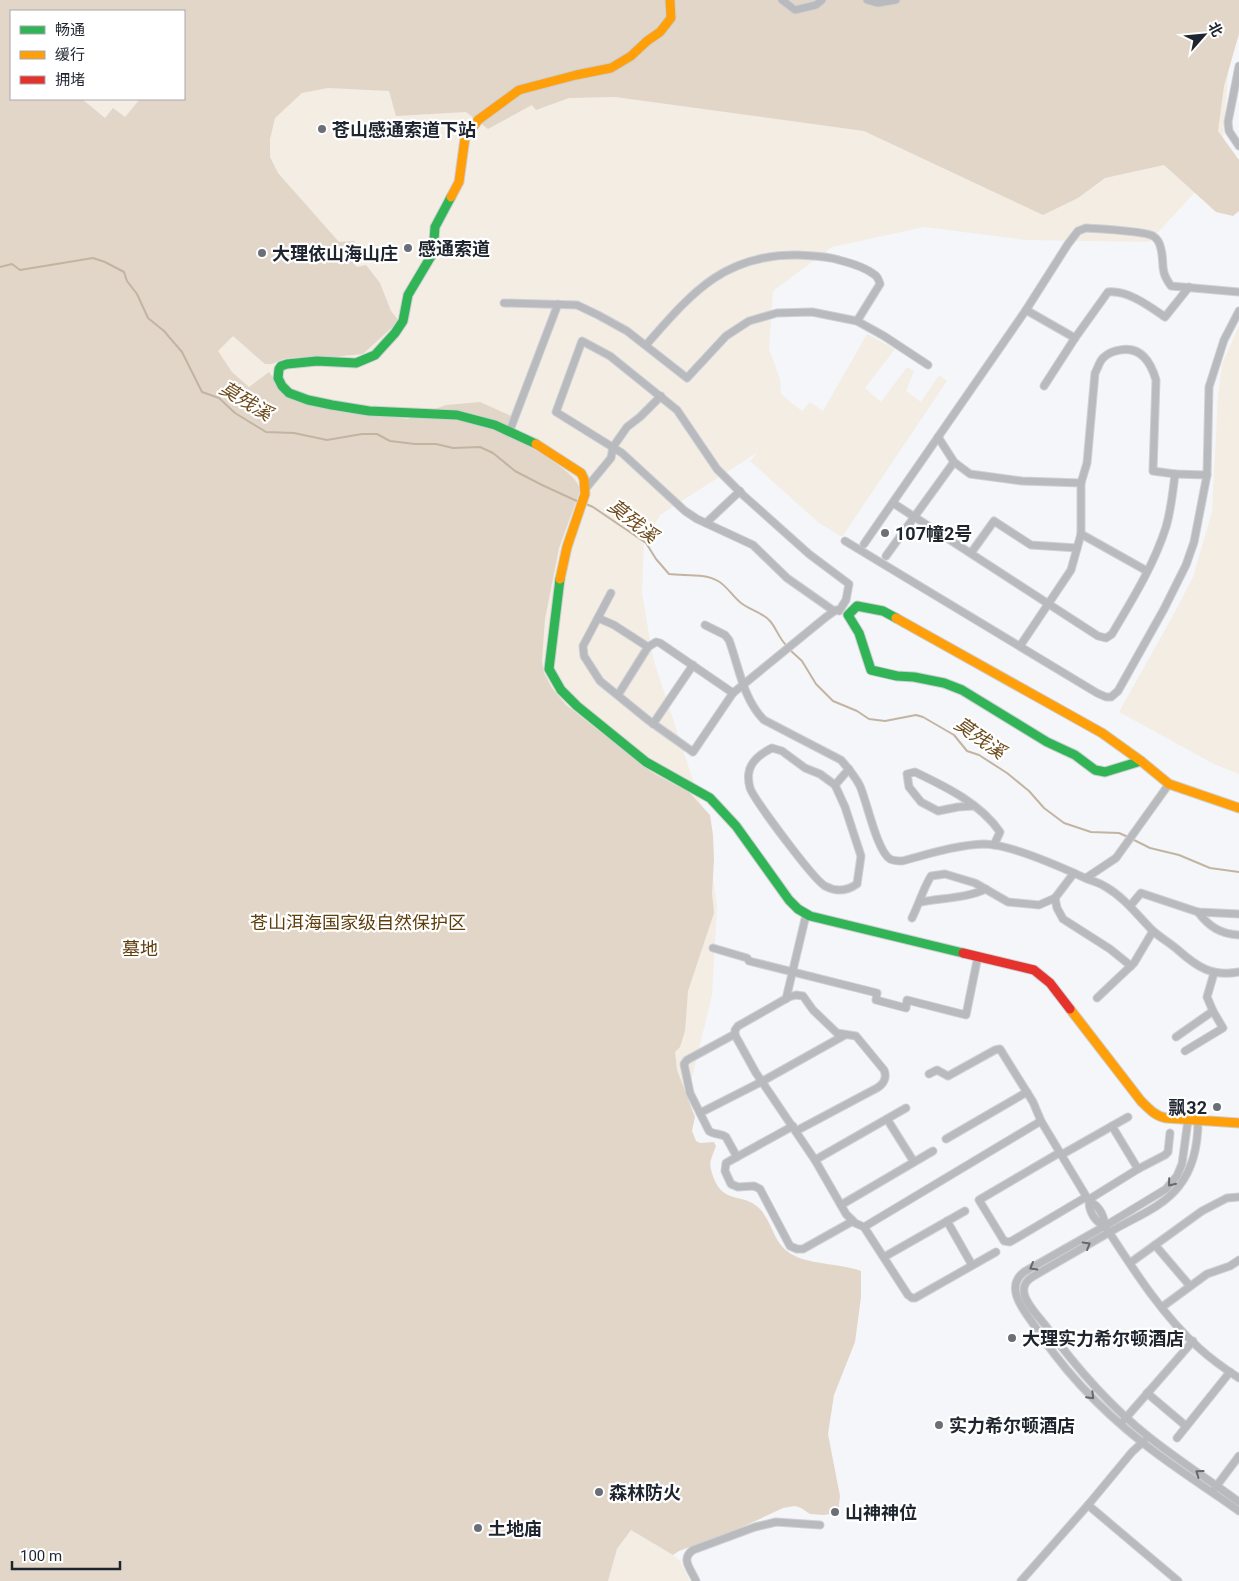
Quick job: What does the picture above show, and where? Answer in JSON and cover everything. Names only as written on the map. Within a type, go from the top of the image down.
[{"type":"street","points":[[587,488],[584,477],[577,470],[510,430],[450,414],[366,411],[306,400],[286,390],[279,382],[278,373],[281,366],[298,362],[333,361],[356,363],[375,355],[403,321],[408,295],[433,253],[435,227],[459,182],[465,138],[478,120],[519,90],[611,68],[631,56],[660,32],[670,18],[670,0]]},
{"type":"street","points":[[782,0],[795,10],[816,5],[822,0]]},
{"type":"street","points":[[867,0],[878,3],[896,0]]},
{"type":"street","points":[[1239,66],[1228,122],[1229,131],[1239,146]]},
{"type":"street","points":[[864,544],[1026,310],[1078,231],[1086,228],[1143,233],[1153,236],[1160,243],[1163,254],[1162,269],[1172,286],[1239,292]]},
{"type":"street","points":[[646,345],[680,307],[718,274],[761,259],[781,255],[835,258],[876,275],[880,284],[858,321]]},
{"type":"street","points":[[1044,386],[1108,292],[1118,291],[1141,302],[1165,317],[1189,287]]},
{"type":"street","points":[[504,303],[577,305],[627,331],[687,378],[726,336],[749,321],[777,313],[812,312],[858,321],[928,365]]},
{"type":"street","points":[[510,430],[558,304]]},
{"type":"street","points":[[1026,310],[1075,338]]},
{"type":"street","points":[[845,541],[1106,697],[1111,697],[1115,694],[1160,617],[1186,565],[1194,542],[1207,475],[1209,387],[1224,340],[1239,311]]},
{"type":"street","points":[[840,612],[846,600],[849,584],[809,554],[717,469],[678,410],[610,356],[582,341],[556,412],[622,453],[685,511],[706,523],[753,544],[787,578],[840,612],[856,627],[871,670],[944,683],[962,690],[1096,770],[1105,772],[1141,761]]},
{"type":"street","points":[[1020,646],[1071,570],[1081,534],[1081,483],[1087,463],[1095,373],[1102,359],[1110,352],[1125,349],[1137,352],[1145,357],[1152,366],[1156,380],[1153,472],[1207,475]]},
{"type":"street","points":[[661,396],[627,427],[613,447],[611,458],[587,488],[576,518],[566,549],[556,603],[549,669],[561,690],[577,706],[631,751],[646,762],[710,798],[719,806],[792,904],[806,915],[1026,968],[1040,974],[1050,983],[1147,1109],[1159,1117],[1239,1123]]},
{"type":"street","points":[[938,437],[954,462],[970,474],[1022,481],[1081,483]]},
{"type":"street","points":[[886,556],[954,462]]},
{"type":"street","points":[[893,502],[1098,636],[1106,638],[1112,634],[1155,556],[1166,526],[1175,474]]},
{"type":"street","points":[[706,523],[740,492]]},
{"type":"street","points":[[971,553],[994,521],[1031,545],[1077,548]]},
{"type":"street","points":[[1081,534],[1147,571]]},
{"type":"street","points":[[611,593],[583,646],[583,654],[600,680],[653,724],[693,752],[733,693],[744,686],[792,645],[840,612],[857,606]]},
{"type":"street","points":[[846,600],[857,606],[883,611],[1102,733],[1141,761],[1168,784],[1239,808]]},
{"type":"street","points":[[598,618],[614,625],[648,647]]},
{"type":"street","points":[[705,625],[725,635],[729,640],[753,707],[764,720],[841,760],[849,769],[860,787],[880,844],[889,858],[895,861],[902,861],[956,846],[994,845],[1022,853],[1106,886],[1130,906],[1153,931],[1189,961],[1214,973],[1228,974],[1239,972]]},
{"type":"street","points":[[618,695],[648,647],[656,642],[733,693]]},
{"type":"street","points":[[653,724],[693,666]]},
{"type":"street","points":[[772,748],[782,751],[805,768],[820,774],[835,785],[860,856],[857,884],[850,889],[838,890],[823,885],[806,866],[758,802],[750,786],[749,772],[759,755],[772,748]]},
{"type":"street","points":[[835,785],[849,769]]},
{"type":"street","points":[[973,806],[938,811],[920,802],[909,787],[907,774],[915,772],[957,793],[992,820],[1000,832],[994,845]]},
{"type":"street","points":[[1086,878],[1116,858],[1168,784]]},
{"type":"street","points":[[912,918],[921,902],[925,886],[931,876],[945,874],[974,883],[1008,902],[1039,905],[1055,898],[1074,872]]},
{"type":"street","points":[[921,902],[973,895],[986,889]]},
{"type":"street","points":[[1130,906],[1141,893],[1198,912],[1239,914]]},
{"type":"street","points":[[1055,898],[1056,908],[1063,919],[1110,949],[1131,966]]},
{"type":"street","points":[[1198,912],[1204,921],[1216,930],[1239,935]]},
{"type":"street","points":[[786,999],[806,915]]},
{"type":"street","points":[[1096,998],[1131,966],[1149,941],[1153,931]]},
{"type":"street","points":[[713,948],[747,958],[749,961],[877,993],[876,1000],[906,1008],[908,1000],[966,1015],[978,956]]},
{"type":"street","points":[[1184,1050],[1223,1028],[1207,997],[1214,973]]},
{"type":"street","points":[[853,1221],[803,1249],[794,1248],[789,1244],[758,1188],[752,1185],[738,1187],[731,1184],[726,1173],[725,1166],[729,1161],[795,1128],[878,1088],[884,1081],[884,1070],[856,1036],[837,1033],[813,1010],[803,996],[796,995],[738,1026],[735,1034],[761,1082],[795,1128],[849,1218],[864,1228],[908,1295],[915,1298],[996,1252]]},
{"type":"street","points":[[1176,1036],[1213,1011]]},
{"type":"street","points":[[735,1034],[684,1062],[688,1086],[709,1131],[726,1137],[737,1157]]},
{"type":"street","points":[[700,1113],[761,1082],[845,1035]]},
{"type":"street","points":[[928,1074],[937,1070],[948,1076],[1000,1049],[1027,1092],[1060,1154],[1088,1199],[1101,1213],[1107,1229],[1130,1263],[1162,1307],[1193,1342],[1239,1378]]},
{"type":"street","points":[[946,1139],[1027,1092]]},
{"type":"street","points":[[815,1160],[906,1108]]},
{"type":"street","points":[[1128,1117],[979,1200],[1004,1241],[1010,1242],[1165,1155],[1168,1152],[1170,1133]]},
{"type":"street","points":[[887,1119],[914,1162]]},
{"type":"street","points":[[1145,1440],[1126,1417],[1072,1362],[1033,1310],[1026,1299],[1024,1290],[1025,1283],[1032,1277],[1166,1189],[1180,1171],[1184,1157],[1188,1120]]},
{"type":"street","points":[[864,1228],[1041,1121]]},
{"type":"street","points":[[1198,1121],[1194,1159],[1183,1180],[1173,1193],[1151,1209],[1107,1229],[1024,1272],[1017,1281],[1015,1291],[1019,1303],[1041,1337],[1065,1367],[1094,1398],[1121,1423],[1215,1489],[1239,1502]]},
{"type":"street","points":[[1112,1126],[1138,1169]]},
{"type":"street","points":[[841,1205],[933,1151]]},
{"type":"street","points":[[1184,1157],[1194,1159]]},
{"type":"street","points":[[1130,1263],[1202,1211],[1227,1198],[1239,1197]]},
{"type":"street","points":[[884,1257],[965,1211]]},
{"type":"street","points":[[947,1221],[972,1265]]},
{"type":"street","points":[[1156,1245],[1190,1286]]},
{"type":"street","points":[[1162,1307],[1206,1274],[1230,1266],[1239,1260]]},
{"type":"street","points":[[1121,1423],[1193,1342]]},
{"type":"street","points":[[1177,1438],[1230,1372]]},
{"type":"street","points":[[1148,1393],[1186,1426]]},
{"type":"street","points":[[1021,1581],[1132,1452],[1145,1440]]},
{"type":"street","points":[[1215,1489],[1238,1459]]},
{"type":"street","points":[[1215,1489],[1239,1511]]},
{"type":"street","points":[[1088,1505],[1178,1581]]},
{"type":"street","points":[[696,1581],[686,1559],[687,1555],[693,1550],[755,1527],[776,1522],[820,1525]]},
{"type":"green space","name":"苍山洱海国家级自然保护区","points":[[0,0],[1232,28],[1221,164],[1149,242],[1026,240],[924,227],[832,247],[773,291],[769,349],[780,379],[781,394],[802,411],[810,402],[823,411],[867,334],[895,349],[865,388],[881,402],[907,367],[914,371],[906,391],[921,402],[939,375],[947,381],[842,537],[819,523],[750,461],[758,452],[660,515],[644,543],[642,593],[653,658],[705,817],[717,907],[712,995],[692,1078],[671,1148],[0,1581]]},
{"type":"green space","name":"苍山洱海国家级自然保护区","points":[[0,0],[1239,0],[1239,34],[1224,86],[1218,131],[1239,160],[1239,211],[1233,216],[1216,212],[1164,165],[1105,178],[1078,198],[1043,215],[864,131],[615,97],[569,98],[536,110],[532,105],[488,129],[466,112],[396,116],[389,91],[328,88],[302,93],[275,118],[270,139],[270,157],[278,173],[339,242],[354,241],[359,250],[349,258],[357,267],[366,265],[380,283],[391,311],[399,321],[363,354],[332,357],[300,357],[265,364],[233,336],[218,351],[232,372],[249,387],[269,372],[286,396],[332,408],[408,419],[446,405],[480,402],[511,416],[504,432],[548,458],[571,475],[578,483],[580,491],[559,548],[545,619],[542,661],[544,673],[552,688],[566,705],[653,773],[689,792],[710,815],[713,835],[712,893],[714,913],[688,991],[685,1031],[680,1047],[675,1052],[677,1070],[695,1117],[692,1131],[696,1141],[700,1143],[714,1142],[716,1146],[710,1165],[718,1187],[729,1195],[748,1201],[760,1209],[777,1240],[786,1251],[808,1261],[861,1271],[861,1297],[855,1342],[834,1395],[828,1434],[840,1496],[838,1513],[810,1514],[795,1506],[783,1508],[736,1530],[679,1551],[673,1555],[631,1530],[617,1549],[608,1581],[0,1581]]},
{"type":"green space","points":[[1239,326],[1239,774],[1214,764],[1119,712],[1193,577],[1212,512],[1218,396],[1222,364]]},
{"type":"green space","points":[[631,1530],[680,1561],[690,1581],[608,1581],[617,1549]]},
{"type":"waterway","name":"莫残溪","points":[[0,267],[12,264],[20,270],[93,258],[124,272],[127,281],[137,294],[148,318],[164,331],[182,352],[202,392],[219,398],[235,413],[266,432],[294,433],[327,440],[362,434],[377,434],[390,441],[436,444],[453,448],[480,447],[493,453],[515,471],[579,502]]},
{"type":"waterway","name":"莫残溪","points":[[586,504],[646,543],[656,559],[669,574],[713,578],[721,583],[741,603],[767,618],[787,646]]},
{"type":"waterway","name":"莫残溪","points":[[790,650],[802,661],[816,684],[833,701],[857,711],[869,719],[885,721],[916,715],[923,717],[954,735],[967,751],[979,755],[1007,773],[1029,791],[1044,808],[1064,823],[1091,832],[1119,833],[1128,837]]},
{"type":"waterway","name":"莫残溪","points":[[1132,839],[1150,848],[1179,855],[1210,868],[1239,872]]},
{"type":"traffic: fast","points":[[451,197],[435,227],[433,253],[408,295],[403,321],[375,355],[356,363],[317,361],[287,364],[279,369],[278,378],[282,386],[289,393],[308,400],[369,411],[457,415],[495,425],[536,444]]},
{"type":"traffic: fast","points":[[560,579],[549,669],[561,690],[577,706],[646,762],[710,798],[736,826],[789,900],[798,909],[810,916],[963,953]]},
{"type":"traffic: fast","points":[[896,618],[883,611],[857,606],[848,615],[859,633],[871,670],[944,683],[962,690],[1047,742],[1075,755],[1095,770],[1105,772],[1141,761]]},
{"type":"traffic: slow","points":[[451,197],[459,182],[465,138],[478,120],[519,90],[611,68],[631,56],[660,32],[671,18],[670,0]]},
{"type":"traffic: slow","points":[[536,444],[581,473],[584,479],[585,494],[567,547],[560,579]]},
{"type":"traffic: slow","points":[[896,618],[1102,733],[1169,784],[1239,808]]},
{"type":"traffic: slow","points":[[1070,1009],[1141,1101],[1155,1114],[1166,1118],[1239,1123]]},
{"type":"traffic: jam","points":[[963,953],[1034,970],[1050,983],[1070,1009]]},
{"type":"place","name":"苍山感通索道下站","points":[[322,129]]},
{"type":"place","name":"感通索道","points":[[408,248]]},
{"type":"place","name":"大理依山海山庄","points":[[262,253]]},
{"type":"place","name":"107幢2号","points":[[885,533]]},
{"type":"place","name":"飘32","points":[[1217,1107]]},
{"type":"place","name":"大理实力希尔顿酒店","points":[[1012,1338]]},
{"type":"place","name":"实力希尔顿酒店","points":[[939,1425]]},
{"type":"place","name":"森林防火","points":[[599,1492]]},
{"type":"place","name":"山神神位","points":[[835,1512]]},
{"type":"place","name":"土地庙","points":[[478,1528]]},
{"type":"park label","name":"墓地","points":[[140,948]]}]
